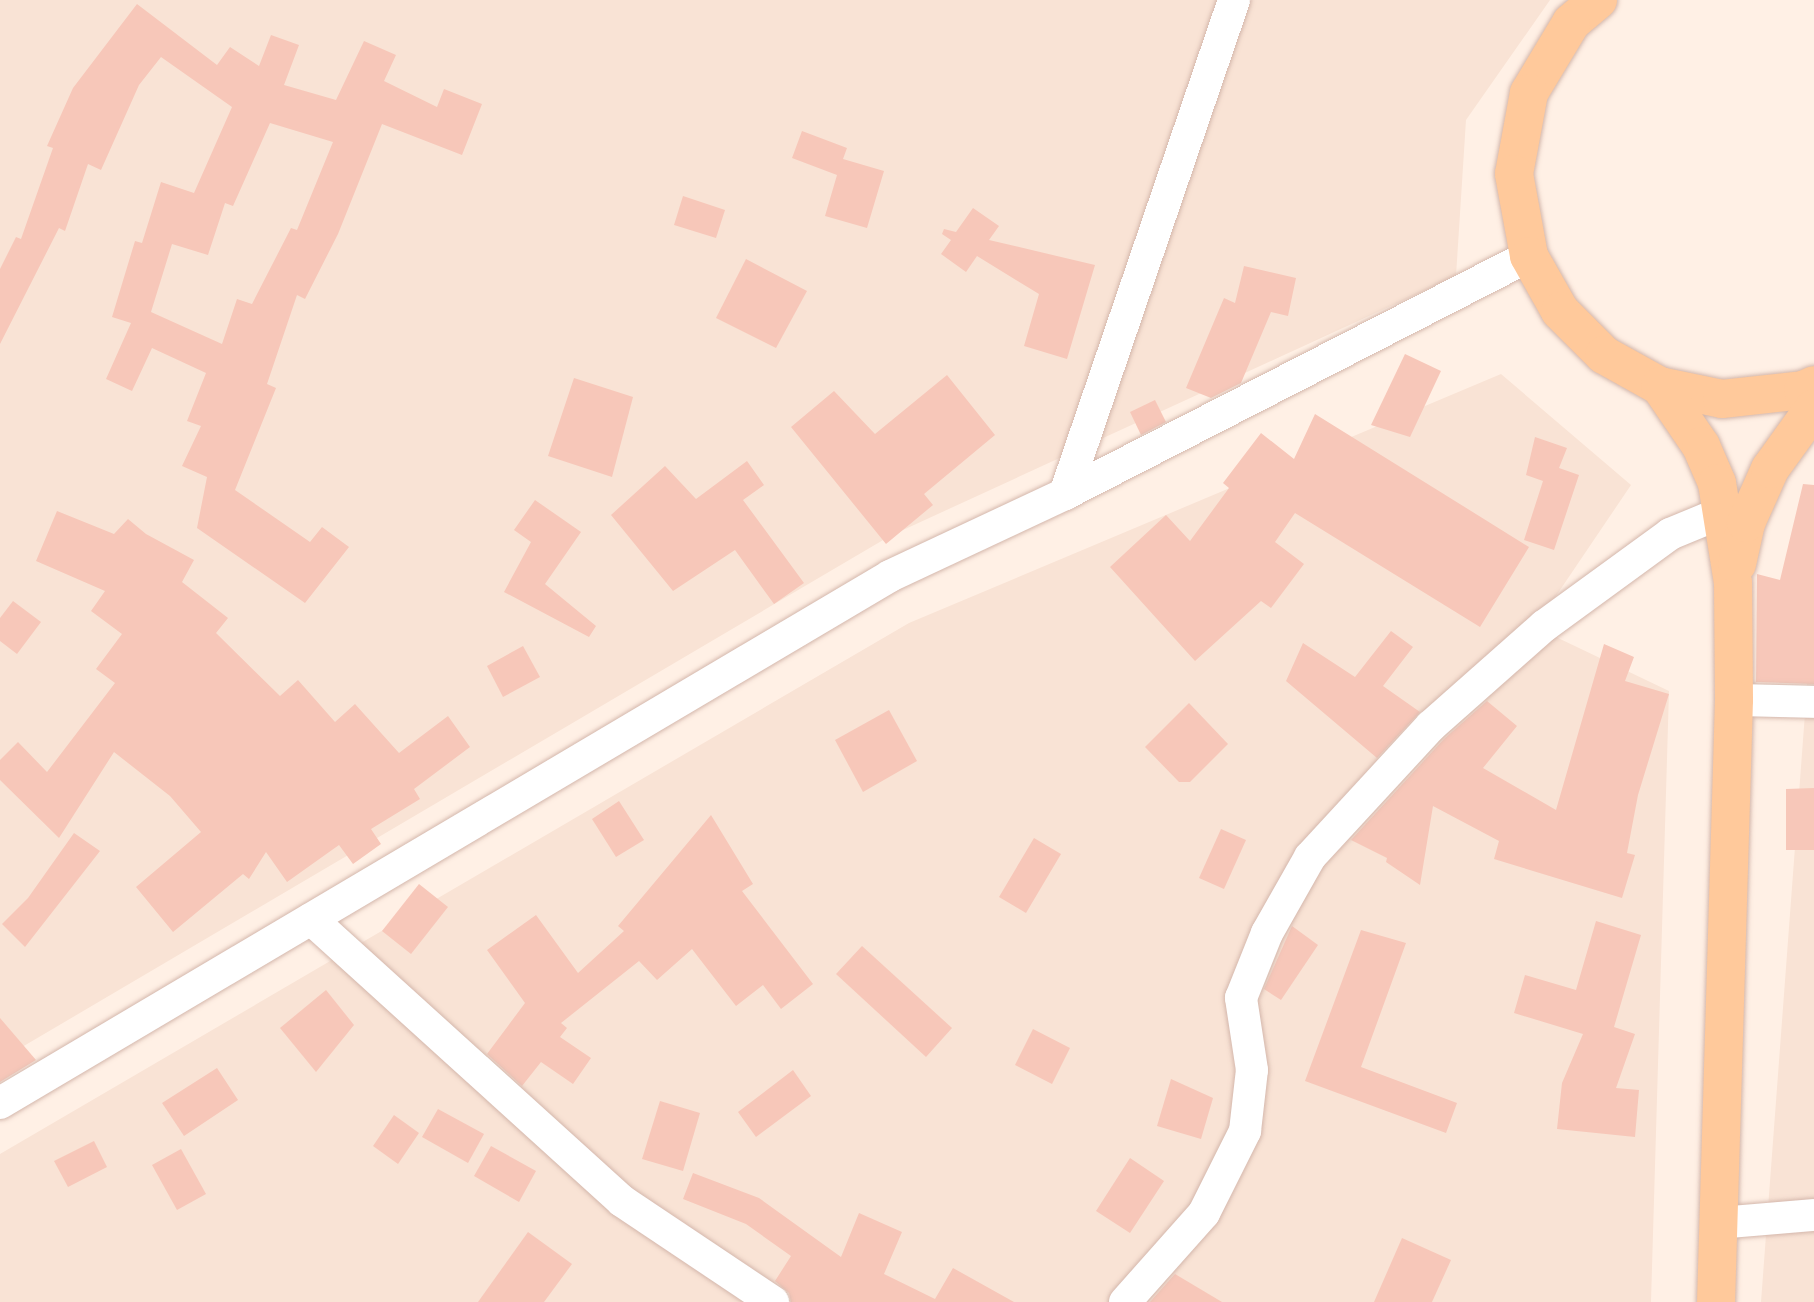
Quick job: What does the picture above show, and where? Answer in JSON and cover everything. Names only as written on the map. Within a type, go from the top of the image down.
[{"type":"main road","points":[[1598,0],[1571,23],[1528,93],[1514,174],[1529,256],[1569,320],[1604,355],[1660,386],[1722,399],[1803,390],[1814,384]]},
{"type":"main road","points":[[1660,386],[1701,446],[1723,512],[1733,583],[1734,701],[1717,1302]]},
{"type":"main road","points":[[1733,583],[1746,523],[1770,469],[1814,408]]},
{"type":"street","points":[[1065,494],[1234,0]]},
{"type":"street","points":[[0,1103],[890,576],[1065,494],[1529,256]]},
{"type":"street","points":[[1125,1302],[1204,1213],[1245,1131],[1252,1070],[1241,998],[1267,933],[1310,858],[1431,726],[1544,626],[1670,534],[1723,512]]},
{"type":"street","points":[[1734,701],[1814,702]]},
{"type":"street","points":[[311,919],[622,1201],[773,1302]]},
{"type":"street","points":[[1718,1223],[1814,1215]]},
{"type":"shaded area","points":[[0,0],[1550,0],[1466,120],[1456,276],[890,536],[0,1060]]},
{"type":"shaded area","points":[[1501,374],[1631,485],[1535,627],[1669,691],[1651,1302],[0,1302],[0,1154],[909,623]]},
{"type":"shaded area","points":[[1814,593],[1814,1302],[1761,1302]]},
{"type":"building","points":[[137,4],[217,65],[230,47],[259,66],[271,35],[299,45],[284,85],[336,100],[364,41],[396,55],[384,81],[437,107],[444,89],[482,104],[462,155],[382,124],[338,234],[305,299],[297,295],[267,384],[276,388],[235,490],[310,542],[322,527],[349,547],[305,603],[197,528],[207,477],[182,466],[201,426],[187,421],[206,373],[152,348],[132,391],[106,379],[131,323],[112,317],[135,241],[142,243],[161,182],[194,193],[232,107],[161,57],[139,85],[101,170],[88,164],[65,231],[59,228],[0,344],[0,269],[16,237],[21,239],[53,148],[47,146],[73,88]],"holes":[[[270,123],[333,142],[297,230],[291,228],[252,304],[237,299],[222,344],[151,312],[172,244],[208,255],[225,203],[233,206]]]},
{"type":"building","points":[[802,131],[847,148],[843,159],[884,171],[867,228],[825,216],[837,175],[792,158]]},
{"type":"building","points":[[683,196],[725,210],[716,238],[674,225]]},
{"type":"building","points":[[973,208],[999,226],[989,240],[1095,265],[1067,359],[1024,346],[1039,294],[977,256],[966,272],[941,254],[951,240],[942,234],[944,229],[956,232]]},
{"type":"building","points":[[746,259],[807,291],[776,348],[716,318]]},
{"type":"building","points":[[1244,266],[1296,278],[1288,316],[1271,312],[1241,383],[1211,398],[1186,388],[1224,298],[1235,303]]},
{"type":"building","points":[[1405,354],[1441,371],[1410,437],[1371,425]]},
{"type":"building","points":[[947,375],[995,435],[924,494],[933,505],[886,544],[791,427],[834,391],[875,434]]},
{"type":"building","points":[[574,378],[633,397],[612,477],[548,456]]},
{"type":"building","points":[[1155,400],[1166,422],[1141,435],[1130,412]]},
{"type":"building","points":[[1315,414],[1529,547],[1480,627],[1295,513],[1275,542],[1304,564],[1271,608],[1261,601],[1195,661],[1110,567],[1166,515],[1190,541],[1229,488],[1223,483],[1261,433],[1294,459]]},
{"type":"building","points":[[1535,437],[1567,448],[1559,468],[1579,475],[1554,550],[1524,540],[1543,481],[1526,475]]},
{"type":"building","points":[[747,461],[764,485],[743,500],[804,583],[774,604],[735,550],[673,591],[611,515],[665,466],[696,499]]},
{"type":"building","points":[[1803,484],[1814,485],[1814,684],[1756,682],[1757,574],[1780,580]]},
{"type":"building","points":[[535,500],[581,532],[545,584],[596,626],[589,637],[504,592],[531,542],[514,530]]},
{"type":"building","points":[[57,511],[114,534],[128,519],[146,534],[194,560],[182,582],[228,618],[216,633],[280,696],[298,680],[335,722],[355,704],[399,753],[448,716],[470,747],[414,789],[420,799],[371,829],[381,844],[353,864],[339,845],[287,882],[266,852],[249,879],[243,874],[173,932],[136,887],[201,832],[170,796],[114,752],[59,838],[0,780],[0,760],[18,742],[47,772],[115,683],[96,669],[122,634],[91,611],[105,591],[36,561]]},
{"type":"building","points":[[13,601],[41,622],[17,654],[0,641],[0,618]]},
{"type":"building","points":[[1391,631],[1413,647],[1383,686],[1420,712],[1377,758],[1286,681],[1303,643],[1355,677]]},
{"type":"building","points":[[1604,644],[1634,657],[1625,681],[1669,694],[1638,795],[1627,853],[1635,855],[1622,898],[1494,859],[1499,841],[1433,806],[1420,885],[1386,862],[1387,858],[1351,840],[1444,739],[1487,701],[1517,726],[1483,768],[1556,810]]},
{"type":"building","points":[[523,646],[540,677],[503,697],[487,666]]},
{"type":"building","points":[[1189,703],[1228,744],[1190,782],[1179,782],[1145,747]]},
{"type":"building","points":[[889,710],[917,761],[863,792],[835,740]]},
{"type":"building","points":[[1814,788],[1814,850],[1786,850],[1786,789]]},
{"type":"building","points":[[619,801],[644,840],[616,857],[592,819]]},
{"type":"building","points":[[711,815],[753,884],[742,891],[813,984],[781,1009],[763,985],[736,1006],[692,949],[657,980],[639,961],[561,1023],[567,1028],[560,1037],[591,1058],[573,1084],[541,1062],[522,1086],[487,1054],[525,1003],[487,950],[536,915],[578,973],[624,931],[618,926]]},
{"type":"building","points":[[1221,829],[1246,840],[1224,889],[1199,878]]},
{"type":"building","points":[[74,833],[100,851],[25,947],[2,924],[28,898]]},
{"type":"building","points":[[1034,838],[1061,854],[1026,913],[999,897]]},
{"type":"building","points":[[419,884],[448,907],[411,954],[382,931]]},
{"type":"building","points":[[1596,921],[1641,935],[1614,1027],[1635,1034],[1616,1088],[1639,1090],[1635,1137],[1557,1129],[1562,1083],[1583,1034],[1514,1013],[1525,975],[1576,990]]},
{"type":"building","points":[[1292,926],[1318,945],[1281,1000],[1264,989]]},
{"type":"building","points":[[1361,930],[1406,943],[1361,1067],[1457,1103],[1446,1133],[1305,1081]]},
{"type":"building","points":[[862,946],[952,1028],[926,1057],[836,974]]},
{"type":"building","points":[[326,990],[354,1025],[316,1072],[280,1028]]},
{"type":"building","points":[[0,1018],[36,1060],[0,1082]]},
{"type":"building","points":[[1033,1029],[1070,1048],[1052,1084],[1015,1065]]},
{"type":"building","points":[[217,1068],[238,1100],[184,1136],[162,1103]]},
{"type":"building","points":[[793,1070],[811,1096],[756,1137],[738,1112]]},
{"type":"building","points":[[1171,1079],[1213,1098],[1201,1139],[1157,1126]]},
{"type":"building","points":[[660,1101],[700,1113],[683,1171],[642,1159]]},
{"type":"building","points":[[438,1109],[484,1134],[468,1163],[422,1137]]},
{"type":"building","points":[[394,1115],[419,1133],[398,1164],[373,1146]]},
{"type":"building","points":[[94,1141],[107,1167],[68,1187],[54,1161]]},
{"type":"building","points":[[491,1146],[536,1171],[519,1202],[474,1176]]},
{"type":"building","points":[[181,1149],[206,1194],[177,1210],[152,1165]]},
{"type":"building","points":[[1130,1158],[1164,1181],[1130,1233],[1096,1211]]},
{"type":"building","points":[[693,1173],[759,1198],[841,1257],[859,1213],[902,1232],[884,1274],[935,1299],[953,1268],[1014,1302],[791,1302],[789,1293],[775,1281],[791,1256],[746,1224],[683,1199]]},
{"type":"building","points":[[528,1232],[572,1264],[544,1302],[478,1302]]},
{"type":"building","points":[[1402,1238],[1451,1260],[1432,1302],[1374,1302]]},
{"type":"building","points":[[1175,1274],[1222,1302],[1150,1302]]}]
